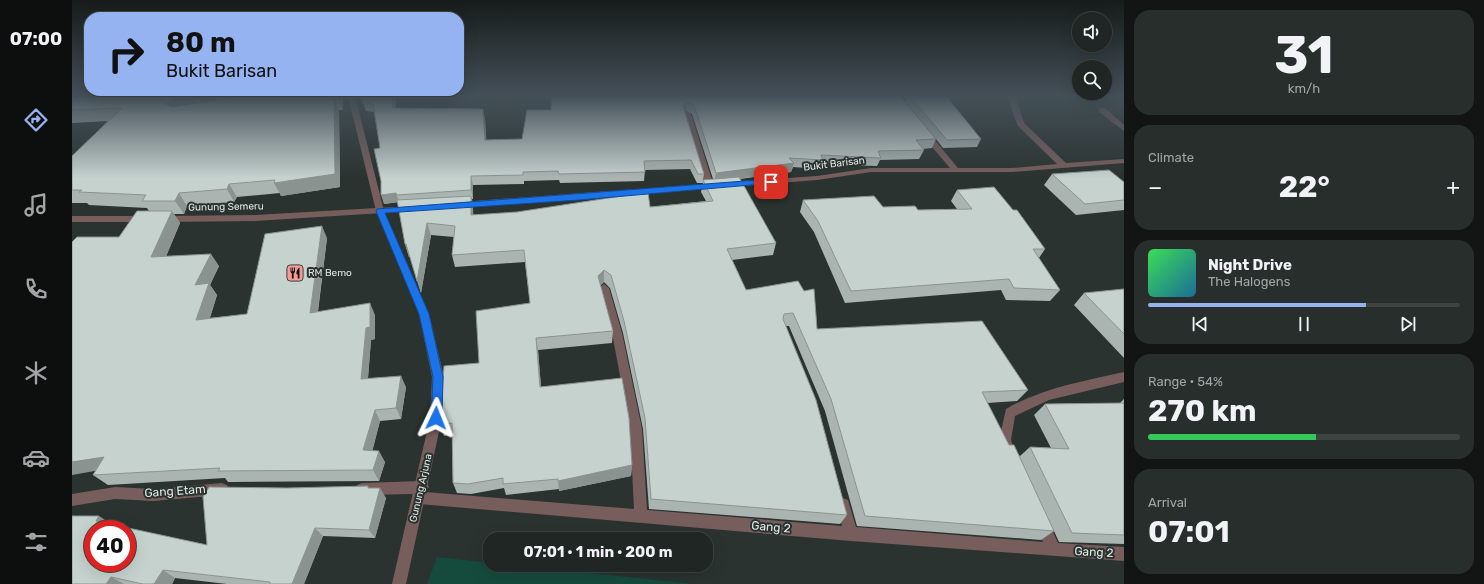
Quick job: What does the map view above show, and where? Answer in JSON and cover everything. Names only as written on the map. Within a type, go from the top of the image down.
[{"type":"street","name":"Gunung Arjuna","points":[[358,123],[380,211],[424,314],[438,377],[436,418],[398,584]]},
{"type":"street","points":[[690,123],[710,187]]},
{"type":"street","points":[[1021,123],[1064,166]]},
{"type":"street","points":[[918,125],[956,171]]},
{"type":"street","name":"Bukit Barisan","points":[[449,206],[817,178],[871,170],[956,171],[1124,162]]},
{"type":"street","points":[[380,211],[418,208]]},
{"type":"street","name":"Gunung Semeru","points":[[72,219],[255,218],[380,211]]},
{"type":"street","points":[[604,288],[617,333],[636,429],[641,517]]},
{"type":"street","points":[[1013,463],[1005,440],[1010,413],[1020,406],[1048,397],[1083,386],[1124,377]]},
{"type":"street","name":"Gang Etam","points":[[72,500],[115,493],[153,494],[211,489],[235,489]]},
{"type":"street","points":[[351,489],[420,493]]},
{"type":"street","name":"Gang 2","points":[[420,493],[641,517],[1054,550],[1124,554]]},
{"type":"street","points":[[840,496],[851,534]]},
{"type":"street","points":[[1035,510],[1054,550]]},
{"type":"green space","points":[[437,557],[483,562],[483,572],[580,572],[694,584],[427,584]]},
{"type":"building","points":[[106,123],[334,123],[335,174],[274,183],[275,180],[229,184],[227,189],[179,193],[175,201],[142,201],[146,195],[79,192],[82,190],[72,190],[72,156]]},
{"type":"building","points":[[376,123],[484,123],[485,140],[522,139],[525,123],[688,123],[704,174],[698,174],[691,160],[644,161],[645,172],[559,174],[558,171],[523,172],[523,175],[471,176],[471,190],[381,195],[381,181],[374,149],[380,148]]},
{"type":"building","points":[[700,123],[923,123],[936,139],[916,140],[924,150],[878,151],[881,158],[821,155],[823,160],[789,158],[794,163],[716,173]]},
{"type":"building","points":[[933,123],[968,123],[981,139],[947,140]]},
{"type":"building","points":[[1109,170],[1124,182],[1124,200],[1085,204],[1052,174]]},
{"type":"building","points":[[739,177],[776,243],[727,249],[746,290],[798,281],[804,291],[814,289],[817,329],[982,321],[1028,390],[982,392],[1009,445],[1014,445],[1054,531],[865,516],[831,399],[793,313],[784,314],[783,319],[816,400],[847,515],[651,499],[645,418],[624,321],[611,275],[604,270],[598,276],[613,331],[536,338],[540,387],[622,378],[629,418],[632,465],[558,481],[558,479],[503,484],[503,478],[468,484],[453,483],[452,423],[440,425],[444,366],[479,363],[476,311],[530,303],[524,250],[452,255],[455,226],[427,223],[417,281],[405,244],[397,200],[471,196],[471,215],[517,212],[648,192],[650,207],[713,201],[703,180]]},
{"type":"building","points":[[994,187],[1013,210],[1017,210],[1045,249],[1033,249],[1060,290],[1014,288],[1009,279],[851,291],[818,221],[803,200],[874,196],[883,207],[915,206],[918,210],[972,209],[957,190]]},
{"type":"building","points":[[137,211],[172,211],[151,257],[211,254],[195,285],[209,283],[196,320],[247,314],[265,234],[322,226],[310,313],[370,303],[370,327],[366,328],[361,379],[401,376],[396,408],[375,410],[363,450],[379,451],[373,470],[218,471],[220,468],[93,475],[104,457],[72,462],[72,242],[77,237],[119,237]]},
{"type":"building","points":[[1124,289],[1124,334],[1084,293]]},
{"type":"building","points":[[1124,403],[1124,535],[1072,533],[1030,447],[1069,449],[1045,404]]},
{"type":"building","points":[[368,486],[368,488],[380,488],[369,530],[315,528],[292,584],[270,584],[270,582],[163,570],[154,584],[143,584],[111,577],[106,584],[72,584],[72,516],[99,516],[97,520],[84,520],[84,572],[136,572],[136,530],[207,545],[203,497],[209,487],[287,488]]},
{"type":"place","name":"RM Bemo","points":[[295,273]]},
{"type":"route","points":[[436,418],[438,377],[431,339],[424,314],[399,259],[380,211],[771,182]]}]
